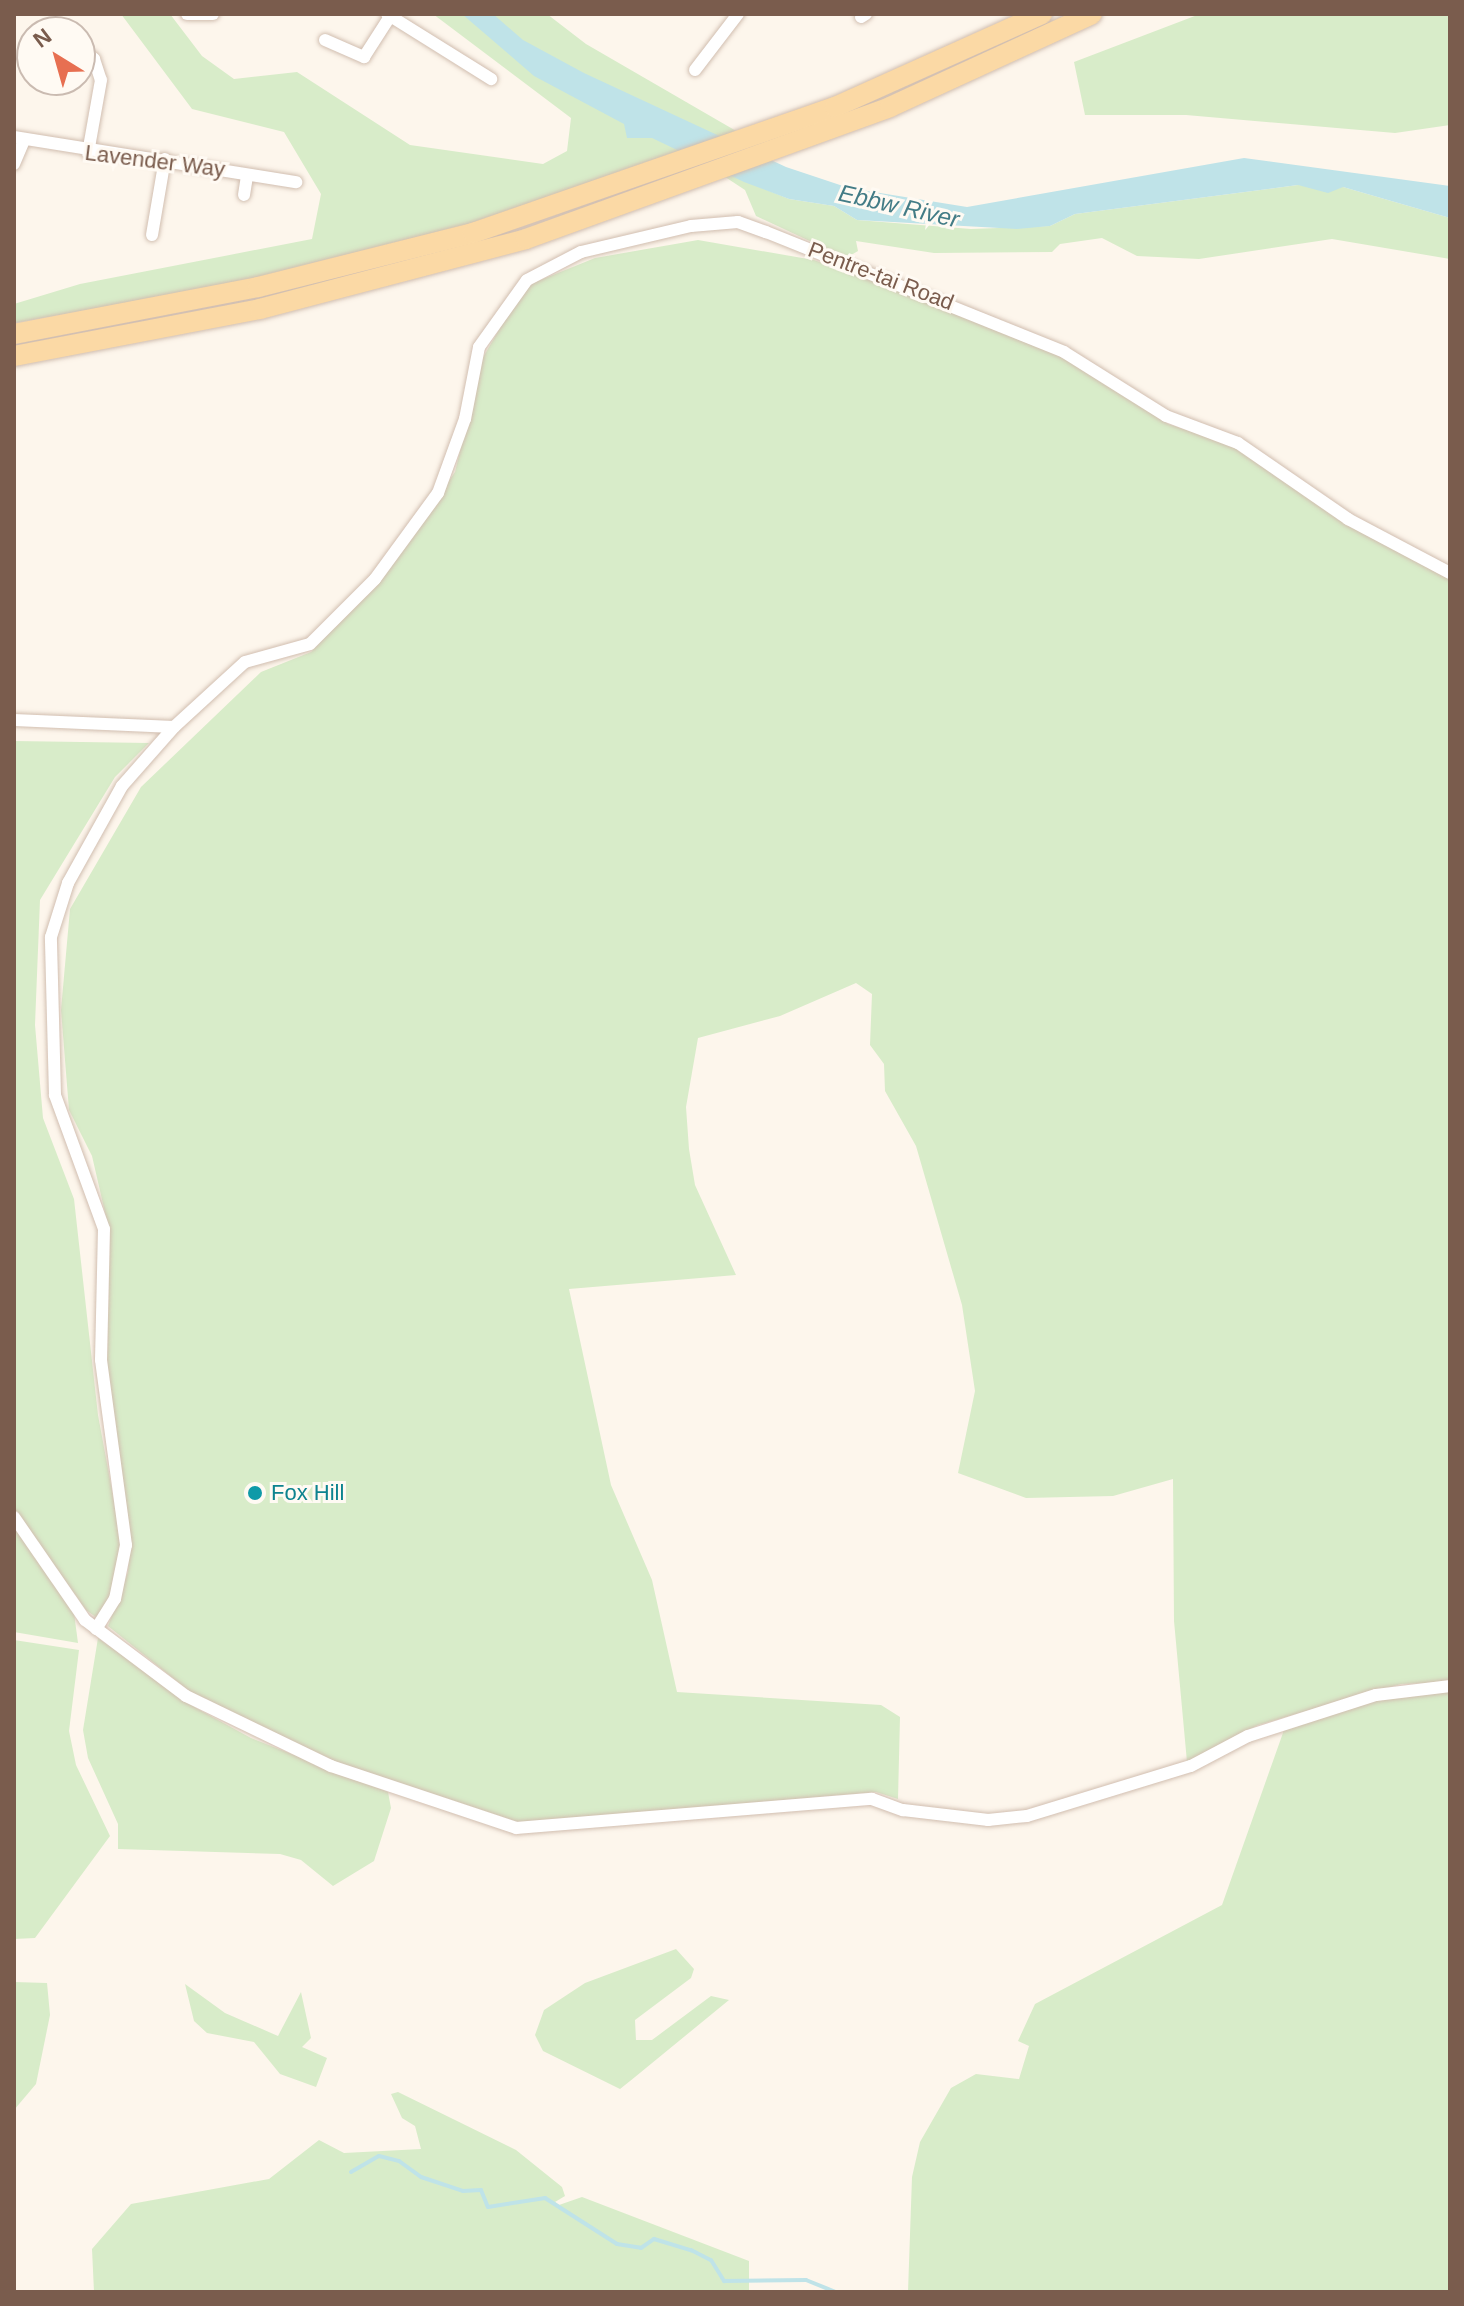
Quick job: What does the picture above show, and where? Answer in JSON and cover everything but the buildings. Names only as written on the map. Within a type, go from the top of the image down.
[{"type":"main road","points":[[14,334],[337,270],[661,170],[887,85],[1042,14]]},
{"type":"main road","points":[[14,356],[342,290],[679,187],[917,95],[1092,14]]},
{"type":"street","points":[[187,14],[213,14]]},
{"type":"street","points":[[695,70],[738,14]]},
{"type":"street","points":[[325,40],[369,61],[388,16],[403,20],[491,79]]},
{"type":"street","points":[[88,153],[101,80],[96,65]]},
{"type":"street","points":[[14,164],[19,139]]},
{"type":"street","name":"Lavender Way","points":[[19,139],[88,153],[165,159],[296,182]]},
{"type":"street","points":[[152,235],[165,159]]},
{"type":"street","points":[[244,195],[247,175]]},
{"type":"street","name":"Pentre-tai Road","points":[[96,1629],[115,1599],[126,1545],[101,1360],[104,1229],[55,1095],[51,937],[68,883],[122,786],[174,727],[245,662],[310,644],[375,579],[417,522],[454,458],[479,347],[527,280],[581,252],[691,226],[738,222],[1064,352],[1166,416],[1238,443],[1348,519],[1450,573]]},
{"type":"street","points":[[14,720],[174,727]]},
{"type":"street","points":[[14,1517],[96,1629],[235,1724],[331,1766],[516,1828],[872,1799],[988,1820],[1027,1816],[1191,1766],[1248,1736],[1376,1695],[1450,1686]]},
{"type":"green space","points":[[121,14],[170,14],[202,56],[234,79],[297,72],[410,145],[543,164],[567,151],[571,118],[433,14],[547,14],[586,44],[750,139],[603,191],[257,280],[14,323],[14,304],[80,284],[312,239],[321,194],[284,132],[192,109]]},
{"type":"green space","points":[[1200,14],[1450,14],[1450,125],[1395,133],[1186,115],[1085,115],[1074,62]]},
{"type":"green space","points":[[710,167],[789,199],[834,206],[857,220],[971,229],[1050,226],[1075,214],[1298,185],[1343,187],[1450,218],[1450,259],[1332,239],[1199,259],[1137,256],[1102,238],[1060,244],[1052,252],[934,253],[856,241],[858,251],[846,258],[756,216],[745,190]]},
{"type":"green space","points":[[698,240],[814,260],[993,325],[1092,372],[1168,424],[1236,446],[1333,515],[1450,580],[1450,1682],[1401,1684],[1258,1725],[1187,1762],[1174,1621],[1173,1479],[1113,1496],[1026,1498],[958,1473],[975,1391],[962,1305],[916,1146],[885,1091],[884,1064],[870,1045],[872,994],[856,983],[780,1016],[698,1038],[686,1107],[689,1149],[695,1185],[736,1275],[569,1289],[611,1485],[652,1580],[677,1692],[881,1705],[900,1717],[898,1799],[876,1792],[515,1824],[338,1763],[194,1695],[108,1626],[128,1572],[130,1534],[107,1369],[110,1234],[92,1156],[69,1110],[61,1010],[70,909],[141,787],[261,672],[311,652],[386,573],[455,472],[482,359],[517,299],[533,283],[595,258]]},
{"type":"green space","points":[[14,741],[149,743],[115,777],[40,900],[35,1025],[43,1118],[74,1199],[98,1415],[121,1539],[116,1582],[100,1620],[86,1610],[14,1509]]},
{"type":"green space","points":[[14,1524],[74,1613],[78,1643],[14,1632]]},
{"type":"green space","points":[[98,1638],[196,1708],[251,1738],[388,1792],[391,1808],[374,1861],[333,1886],[301,1860],[280,1854],[118,1849],[118,1824],[88,1758],[83,1730]]},
{"type":"green space","points":[[14,1640],[79,1650],[69,1731],[76,1765],[110,1836],[35,1938],[14,1939]]},
{"type":"green space","points":[[1450,1690],[1450,2292],[908,2292],[912,2177],[920,2142],[951,2088],[976,2074],[1019,2079],[1029,2046],[1018,2041],[1035,2004],[1222,1905],[1284,1730],[1389,1696]]},
{"type":"green space","points":[[676,1949],[694,1969],[691,1978],[635,2020],[636,2040],[652,2040],[711,1996],[729,2000],[620,2089],[543,2051],[535,2035],[544,2010],[585,1983]]},
{"type":"green space","points":[[14,1982],[47,1983],[50,2015],[36,2084],[14,2110]]},
{"type":"green space","points":[[185,1984],[225,2013],[278,2036],[301,1992],[311,2038],[302,2047],[327,2058],[316,2087],[280,2074],[254,2042],[207,2033],[194,2021]]},
{"type":"green space","points":[[398,2092],[516,2150],[562,2187],[565,2196],[555,2202],[559,2205],[582,2197],[749,2261],[749,2292],[94,2292],[92,2249],[131,2204],[269,2179],[319,2140],[344,2153],[421,2149],[415,2126],[402,2118],[391,2094]]},
{"type":"water","name":"Ebbw River","points":[[462,14],[493,14],[523,40],[584,73],[786,167],[849,188],[967,207],[1244,158],[1450,186],[1450,218],[1343,187],[1328,193],[1298,185],[1075,214],[1050,226],[1017,229],[857,220],[834,206],[789,199],[744,182],[652,138],[627,138],[624,124],[534,76]]},
{"type":"waterway","points":[[351,2172],[379,2156],[399,2161],[421,2177],[463,2191],[481,2190],[488,2207],[545,2198],[617,2244],[641,2248],[654,2239],[691,2250],[711,2260],[724,2281],[806,2280],[836,2292]]},
{"type":"place","name":"Fox Hill","points":[[255,1493]]}]
